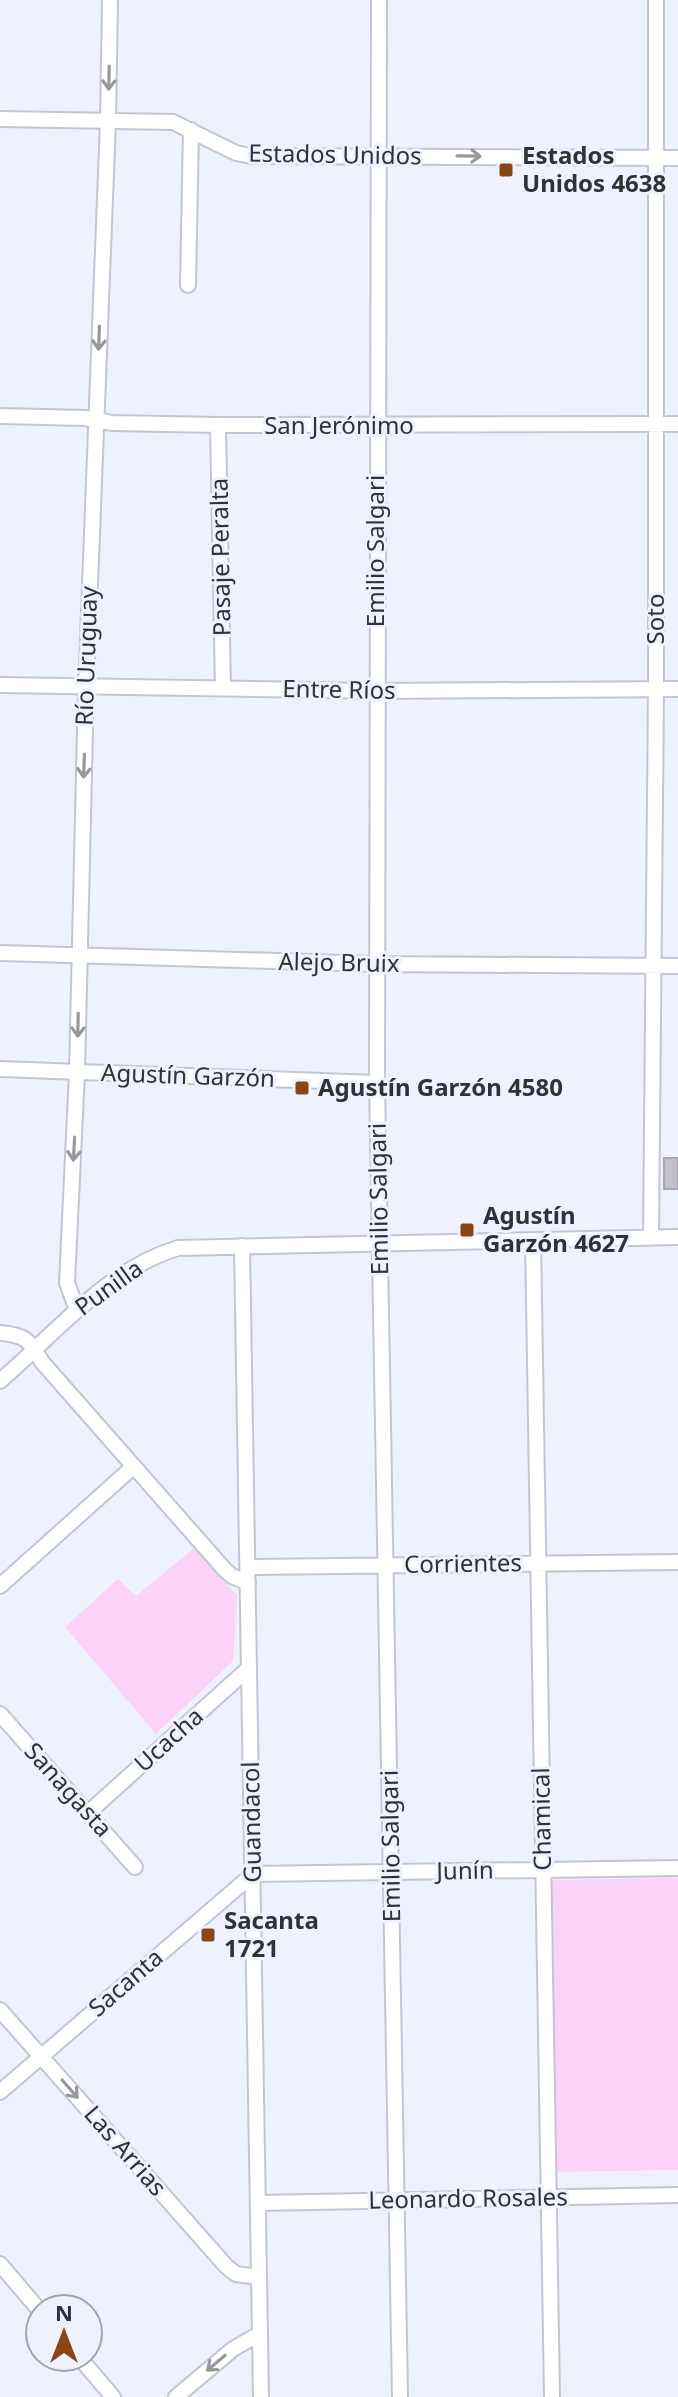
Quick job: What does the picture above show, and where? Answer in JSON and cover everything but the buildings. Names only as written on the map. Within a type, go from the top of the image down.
[{"type":"street","name":"Río Uruguay","points":[[77,1310],[67,1283],[77,1072],[86,688],[110,0]]},
{"type":"street","name":"Emilio Salgari","points":[[379,0],[377,1083],[400,2397]]},
{"type":"street","name":"Soto","points":[[651,1238],[656,689],[656,0]]},
{"type":"street","name":"Estados Unidos","points":[[0,119],[173,122],[236,153],[251,156],[678,158]]},
{"type":"street","points":[[188,285],[191,130]]},
{"type":"street","name":"San Jerónimo","points":[[0,416],[112,423],[377,427],[678,424]]},
{"type":"street","name":"Pasaje Peralta","points":[[218,425],[223,688]]},
{"type":"street","name":"Entre Ríos","points":[[0,685],[376,691],[678,689]]},
{"type":"street","name":"Alejo Bruix","points":[[0,953],[379,964],[678,966]]},
{"type":"street","name":"Agustín Garzón","points":[[0,1069],[377,1083]]},
{"type":"street","points":[[242,1246],[678,1237]]},
{"type":"street","name":"Chamical","points":[[533,1240],[552,2397]]},
{"type":"street","name":"Punilla","points":[[0,1381],[77,1310],[139,1263],[187,1247],[242,1246]]},
{"type":"street","name":"Guandacol","points":[[242,1246],[261,2397]]},
{"type":"street","points":[[0,1333],[19,1334],[30,1342],[42,1362],[225,1570],[248,1583]]},
{"type":"street","points":[[0,1586],[133,1467]]},
{"type":"street","name":"Corrientes","points":[[248,1567],[678,1562]]},
{"type":"street","name":"Ucacha","points":[[88,1813],[249,1668]]},
{"type":"street","name":"Sanagasta","points":[[0,1714],[135,1867]]},
{"type":"street","name":"Junín","points":[[253,1874],[678,1868]]},
{"type":"street","name":"Sacanta","points":[[0,2092],[253,1874]]},
{"type":"street","name":"Las Arrias","points":[[0,2010],[226,2266],[236,2274],[259,2277]]},
{"type":"street","name":"Leonardo Rosales","points":[[258,2203],[678,2195]]},
{"type":"street","points":[[0,2264],[25,2293]]},
{"type":"street","points":[[176,2397],[233,2349],[259,2334]]},
{"type":"street","points":[[93,2373],[113,2397]]},
{"type":"shaded area","points":[[194,1548],[237,1595],[233,1661],[156,1734],[65,1627],[118,1579],[136,1596]]},
{"type":"shaded area","points":[[678,1878],[678,2170],[556,2172],[551,1880]]},
{"type":"place","name":"Estados Unidos 4638","points":[[506,170]]},
{"type":"place","name":"Agustín Garzón 4580","points":[[302,1088]]},
{"type":"place","name":"Agustín Garzón 4627","points":[[467,1230]]},
{"type":"place","name":"Sacanta 1721","points":[[208,1935]]}]
